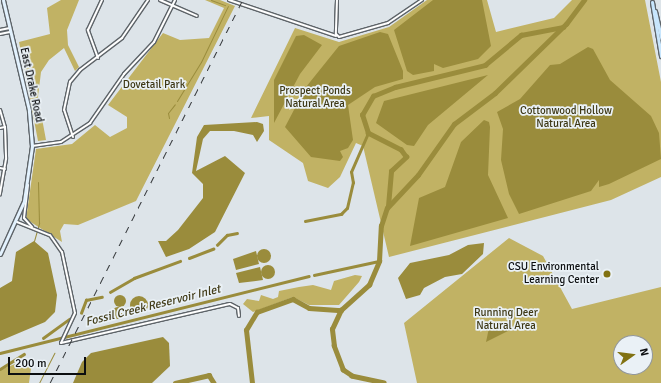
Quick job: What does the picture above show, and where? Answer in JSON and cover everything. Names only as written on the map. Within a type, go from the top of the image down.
[{"type":"main road","name":"East Drake Road","points":[[0,254],[17,222],[28,185],[32,146],[29,110],[3,0]]},
{"type":"main road","points":[[652,1],[661,38]]},
{"type":"main road","points":[[652,1],[661,56]]},
{"type":"street","points":[[98,58],[88,30],[102,0]]},
{"type":"street","points":[[73,137],[64,110],[67,90],[80,70],[98,58],[129,30],[148,0]]},
{"type":"street","points":[[160,0],[197,16]]},
{"type":"street","points":[[32,146],[54,144],[73,137],[90,123],[124,74],[150,48],[176,0]]},
{"type":"street","points":[[229,0],[336,36],[388,23],[420,1]]},
{"type":"street","points":[[336,36],[337,0]]},
{"type":"street","points":[[0,30],[10,30]]},
{"type":"street","points":[[0,34],[10,30]]},
{"type":"street","points":[[0,110],[5,127],[5,169],[0,194]]},
{"type":"street","points":[[0,128],[5,127]]},
{"type":"street","points":[[0,168],[5,169]]},
{"type":"street","points":[[28,185],[24,218],[34,229]]},
{"type":"street","points":[[17,222],[40,231],[60,246],[74,305],[74,316],[61,343],[230,304],[238,308],[239,316]]},
{"type":"green space","points":[[61,0],[79,0],[67,30],[68,45],[79,67],[75,71],[64,48],[49,60],[41,72],[38,97],[46,140],[38,141],[19,42],[50,34],[47,8]]},
{"type":"green space","name":"Dovetail Park","points":[[205,0],[220,0],[235,6],[136,201],[78,225],[64,224],[60,231],[62,242],[26,219],[36,149],[72,144],[95,125],[110,137],[127,128],[127,117],[108,105],[163,33],[180,40],[209,38],[224,8]]},
{"type":"green space","name":"Cottonwood Hollow Natural Area","points":[[427,0],[487,0],[496,32],[554,18],[572,0],[645,0],[661,82],[661,177],[611,200],[389,257],[363,146],[356,143],[340,177],[328,188],[308,181],[303,163],[269,140],[269,116],[251,118],[295,28],[339,42],[389,27]]},
{"type":"green space","name":"Running Deer Natural Area","points":[[509,238],[543,256],[572,309],[661,287],[661,383],[417,383],[404,323]]},
{"type":"green space","points":[[355,275],[362,276],[359,282],[339,305],[309,305],[293,297],[253,312],[243,304],[247,299],[259,301],[261,295],[273,299],[278,297],[279,291],[299,287],[313,285],[331,290],[334,281]]},
{"type":"green space","points":[[25,360],[32,361],[29,383],[0,383],[0,370]]},
{"type":"shaded area","points":[[433,0],[482,0],[491,46],[478,59],[443,68],[434,64],[434,71],[413,75],[407,71],[394,30]]},
{"type":"shaded area","points":[[380,32],[388,34],[403,71],[403,79],[375,87],[348,105],[353,140],[348,148],[340,151],[343,157],[340,161],[311,157],[285,127],[306,87],[339,46]]},
{"type":"shaded area","points":[[304,35],[322,45],[300,74],[274,123],[274,80],[296,36]]},
{"type":"shaded area","points":[[588,47],[593,49],[610,80],[651,116],[659,133],[661,159],[609,184],[599,187],[599,180],[591,191],[519,214],[509,194],[501,160],[503,129],[497,112],[520,99],[550,65],[560,64]]},
{"type":"shaded area","points":[[488,75],[428,125],[414,146],[407,145],[376,123],[384,101]]},
{"type":"shaded area","points":[[484,120],[489,122],[490,127],[488,175],[508,218],[410,246],[419,198],[445,187],[461,142]]},
{"type":"shaded area","points":[[257,122],[263,124],[264,131],[257,142],[253,135],[234,131],[210,131],[203,139],[196,171],[225,156],[245,173],[215,232],[189,249],[166,257],[158,241],[166,241],[178,230],[203,198],[203,184],[192,173],[197,137],[204,125]]},
{"type":"shaded area","points":[[34,241],[48,253],[57,295],[55,312],[45,322],[0,341],[0,288],[12,281],[16,252]]},
{"type":"shaded area","points":[[484,243],[483,254],[462,274],[445,277],[424,288],[420,295],[406,299],[398,278],[410,263],[449,255],[468,245]]},
{"type":"shaded area","points":[[264,249],[269,251],[271,256],[269,261],[264,263],[259,261],[257,256],[259,251]]},
{"type":"shaded area","points":[[256,251],[259,264],[236,270],[233,259]]},
{"type":"shaded area","points":[[268,265],[273,267],[275,272],[273,277],[268,279],[263,277],[261,272],[263,267]]},
{"type":"shaded area","points":[[260,267],[263,280],[239,283],[236,273]]},
{"type":"shaded area","points":[[120,295],[124,297],[126,301],[124,305],[120,307],[116,305],[114,301],[116,297]]},
{"type":"shaded area","points":[[139,296],[145,299],[148,305],[145,311],[139,314],[133,311],[130,305],[133,299]]},
{"type":"shaded area","points":[[118,307],[122,309],[124,313],[122,317],[118,319],[114,317],[112,313],[114,309]]},
{"type":"shaded area","points":[[508,322],[512,329],[486,342],[489,328]]},
{"type":"shaded area","points":[[163,337],[169,343],[170,366],[152,383],[73,383],[82,362],[91,353]]},
{"type":"waterway","points":[[211,0],[225,5]]},
{"type":"waterway","points":[[384,383],[352,376],[343,370],[334,346],[332,329],[341,310],[369,285],[379,261],[381,226],[387,208],[418,175],[454,124],[495,93],[566,24],[584,0]]},
{"type":"waterway","points":[[177,101],[201,62],[228,6]]},
{"type":"waterway","points":[[388,206],[391,171],[406,157],[401,150],[368,133],[362,115],[373,96],[395,87],[485,65],[521,35],[563,27]]},
{"type":"waterway","points":[[169,118],[168,113],[175,104]]},
{"type":"waterway","points":[[305,221],[341,214],[347,208],[353,183],[351,172],[368,133]]},
{"type":"waterway","points":[[34,241],[39,223],[38,182]]},
{"type":"waterway","points":[[217,245],[227,235],[237,233]]},
{"type":"waterway","points":[[189,258],[213,249]]},
{"type":"waterway","points":[[110,292],[134,278],[180,261]]},
{"type":"waterway","name":"Fossil Creek Reservoir Inlet","points":[[314,275],[379,261]]},
{"type":"waterway","name":"Fossil Creek Reservoir Inlet","points":[[0,353],[309,276]]},
{"type":"waterway","points":[[81,313],[86,300],[102,297]]},
{"type":"waterway","points":[[252,383],[246,330],[257,312],[293,299],[309,308],[341,310]]},
{"type":"waterway","points":[[43,338],[69,319]]},
{"type":"waterway","points":[[39,383],[54,353]]},
{"type":"waterway","points":[[0,369],[24,354]]},
{"type":"waterway","points":[[175,383],[209,375],[214,383]]},
{"type":"railway","points":[[50,383],[243,0]]},
{"type":"place","name":"CSU Environmental Learning Center","points":[[607,274]]},
{"type":"park label","name":"Prospect Ponds Natural Area","points":[[315,98]]}]
